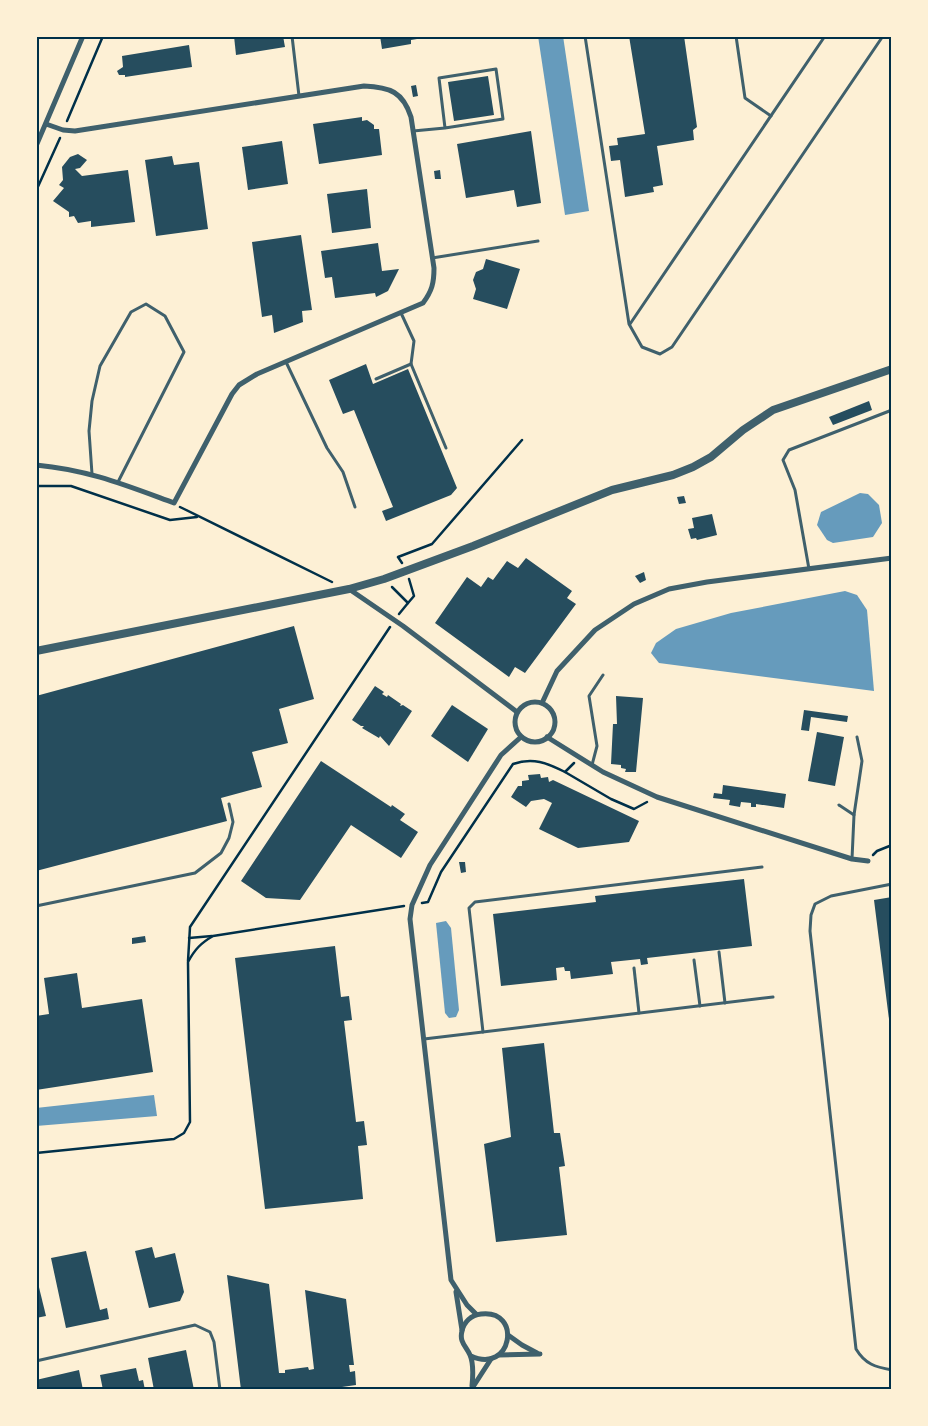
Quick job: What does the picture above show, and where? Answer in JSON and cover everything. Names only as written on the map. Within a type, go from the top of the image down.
[{"type":"street","points":[[36,146],[83,36]]},
{"type":"street","points":[[36,466],[92,474],[174,504],[226,403],[239,384],[423,303],[431,293],[434,282],[413,131],[406,104],[396,93],[381,86],[364,86],[75,131],[63,130],[46,124]]},
{"type":"street","points":[[36,651],[350,589],[406,571],[612,490],[673,475],[693,467],[711,457],[743,430],[773,410],[892,369]]},
{"type":"street","points":[[542,703],[557,671],[595,630],[634,604],[669,590],[698,584],[892,558]]},
{"type":"street","points":[[350,589],[395,620],[517,712]]},
{"type":"street","points":[[542,703],[548,706],[555,718],[554,730],[547,737],[532,742],[520,736],[514,725],[517,712],[525,704],[542,703]]},
{"type":"street","points":[[472,1388],[471,1356],[464,1346],[455,1289],[451,1280],[422,1039],[410,919],[412,904],[430,865],[501,755],[520,736]]},
{"type":"street","points":[[547,737],[591,766],[629,786],[657,797],[852,859],[868,861]]},
{"type":"street","points":[[455,1289],[476,1314]]},
{"type":"street","points":[[462,1331],[465,1324],[476,1314],[491,1313],[503,1321],[508,1335],[504,1350],[491,1359],[483,1360],[471,1356]]},
{"type":"street","points":[[498,1355],[540,1354],[508,1335]]},
{"type":"street","points":[[472,1388],[491,1359]]},
{"type":"lane","points":[[292,36],[300,96]]},
{"type":"lane","points":[[585,36],[629,324],[642,347],[660,354],[672,347],[882,36]]},
{"type":"lane","points":[[736,36],[745,98],[771,116]]},
{"type":"lane","points":[[629,324],[825,36]]},
{"type":"lane","points":[[413,131],[445,128],[503,120],[496,69],[439,78],[445,128]]},
{"type":"lane","points":[[432,259],[538,242]]},
{"type":"lane","points":[[92,474],[89,431],[92,401],[100,366],[131,312],[146,304],[165,316],[184,352],[118,482]]},
{"type":"lane","points":[[401,312],[414,341],[411,364],[446,448]]},
{"type":"lane","points":[[286,362],[326,448],[343,472],[355,507]]},
{"type":"lane","points":[[376,379],[411,364]]},
{"type":"lane","points":[[809,569],[795,490],[783,460],[789,450],[892,410]]},
{"type":"lane","points":[[591,766],[597,746],[589,696],[603,675]]},
{"type":"lane","points":[[852,859],[854,814],[862,762],[857,737]]},
{"type":"lane","points":[[36,906],[194,873],[221,853],[229,838],[233,822],[229,804]]},
{"type":"lane","points":[[839,805],[854,814]]},
{"type":"lane","points":[[483,1032],[469,908],[475,902],[762,867]]},
{"type":"lane","points":[[892,884],[831,896],[815,904],[810,931],[856,1349],[861,1358],[874,1367],[892,1370]]},
{"type":"lane","points":[[719,952],[725,1003]]},
{"type":"lane","points":[[694,960],[700,1006]]},
{"type":"lane","points":[[634,968],[639,1013]]},
{"type":"lane","points":[[422,1039],[773,997]]},
{"type":"lane","points":[[36,1361],[195,1326],[210,1332],[214,1342],[220,1390]]},
{"type":"path","points":[[36,191],[102,36]]},
{"type":"path","points":[[408,603],[414,596],[406,571],[398,557],[432,544],[522,440]]},
{"type":"path","points":[[36,486],[71,486],[170,520],[198,516]]},
{"type":"path","points":[[174,504],[337,584]]},
{"type":"path","points":[[36,1153],[174,1139],[184,1133],[190,1122],[188,962],[190,927],[395,620]]},
{"type":"path","points":[[565,772],[579,759]]},
{"type":"path","points":[[189,938],[214,936],[428,902],[441,872],[513,764],[525,760],[544,762],[611,799],[634,809],[657,797]]},
{"type":"path","points":[[868,861],[877,851],[892,845]]},
{"type":"path","points":[[188,962],[194,950],[214,936]]},
{"type":"water","points":[[538,36],[563,36],[589,211],[565,215]]},
{"type":"water","points":[[860,493],[868,494],[879,505],[882,523],[873,537],[833,543],[827,540],[817,525],[821,512]]},
{"type":"water","points":[[845,591],[857,595],[867,610],[874,691],[659,663],[651,653],[656,643],[676,629],[731,613]]},
{"type":"water","points":[[446,921],[451,928],[459,1010],[456,1017],[449,1018],[445,1013],[436,923]]},
{"type":"water","points":[[154,1095],[157,1116],[36,1126],[36,1108]]},
{"type":"building","points":[[234,36],[283,36],[285,47],[236,55]]},
{"type":"building","points":[[380,36],[429,37],[411,40],[411,44],[382,49]]},
{"type":"building","points":[[629,36],[684,36],[697,127],[693,130],[694,140],[657,146],[663,185],[653,187],[654,192],[625,197],[620,160],[611,161],[609,146],[618,145],[617,138],[645,134]]},
{"type":"building","points":[[189,45],[192,67],[125,77],[125,75],[119,75],[117,71],[123,67],[122,56]]},
{"type":"building","points":[[488,76],[494,115],[454,121],[448,82]]},
{"type":"building","points":[[416,85],[418,96],[413,97],[411,86]]},
{"type":"building","points":[[362,117],[362,121],[367,120],[374,125],[374,129],[379,129],[382,155],[319,164],[313,124]]},
{"type":"building","points":[[531,131],[541,203],[517,207],[514,190],[466,198],[457,144]]},
{"type":"building","points":[[282,141],[288,184],[248,190],[242,147]]},
{"type":"building","points":[[78,154],[87,160],[80,168],[75,169],[82,176],[128,170],[135,222],[91,227],[91,221],[78,223],[74,216],[69,217],[69,212],[53,201],[64,188],[59,185],[63,180],[62,167],[70,157]]},
{"type":"building","points":[[172,156],[174,165],[199,162],[208,229],[156,236],[145,160]]},
{"type":"building","points":[[440,170],[441,179],[435,179],[434,171]]},
{"type":"building","points":[[367,189],[371,228],[332,233],[327,194]]},
{"type":"building","points":[[301,235],[312,310],[302,311],[303,322],[274,333],[272,315],[262,317],[252,242]]},
{"type":"building","points":[[378,243],[382,271],[399,269],[388,291],[376,297],[375,293],[335,298],[332,277],[325,278],[321,251]]},
{"type":"building","points":[[486,259],[520,269],[507,309],[473,299],[476,289],[473,280],[476,272],[483,269]]},
{"type":"building","points":[[366,364],[373,384],[408,369],[457,488],[451,495],[386,521],[382,511],[393,507],[354,410],[343,414],[329,380]]},
{"type":"building","points":[[869,401],[872,410],[833,425],[829,417]]},
{"type":"building","points":[[684,496],[686,503],[679,504],[677,497]]},
{"type":"building","points":[[712,514],[717,535],[697,540],[696,538],[691,539],[688,529],[694,528],[692,518]]},
{"type":"building","points":[[526,558],[572,591],[567,598],[576,604],[525,673],[515,667],[509,677],[435,623],[467,577],[481,587],[488,577],[493,580],[507,561],[518,568]]},
{"type":"building","points":[[644,572],[646,580],[640,583],[635,576]]},
{"type":"building","points":[[294,626],[314,699],[279,709],[288,743],[252,752],[262,787],[221,798],[227,821],[36,871],[36,696]]},
{"type":"building","points":[[375,686],[384,692],[382,694],[387,697],[388,695],[401,704],[400,706],[403,705],[412,711],[389,746],[380,736],[379,738],[362,728],[364,726],[352,720]]},
{"type":"building","points":[[616,696],[643,698],[636,772],[625,772],[626,769],[621,768],[621,765],[611,764],[613,724],[617,724]]},
{"type":"building","points":[[452,705],[488,729],[468,762],[431,736]]},
{"type":"building","points":[[804,710],[848,716],[847,722],[811,717],[809,731],[801,730]]},
{"type":"building","points":[[817,732],[844,737],[835,786],[808,781]]},
{"type":"building","points":[[321,761],[391,807],[392,805],[405,814],[400,820],[418,832],[401,858],[351,825],[300,900],[266,898],[241,881]]},
{"type":"building","points":[[540,774],[541,778],[548,777],[549,782],[553,780],[639,821],[629,842],[578,848],[539,829],[552,803],[544,799],[531,801],[526,807],[511,797],[518,786],[522,786],[522,781],[529,780],[528,775]]},
{"type":"building","points":[[723,785],[786,794],[784,808],[756,804],[756,807],[751,807],[751,803],[741,802],[740,807],[729,805],[730,800],[713,798],[714,793],[722,794]]},
{"type":"building","points":[[459,862],[465,862],[466,872],[461,873]]},
{"type":"building","points":[[744,879],[752,946],[647,958],[648,964],[641,965],[640,959],[611,962],[613,974],[571,979],[570,971],[565,971],[564,967],[556,968],[557,980],[501,986],[493,914],[596,902],[595,896]]},
{"type":"building","points":[[892,897],[892,1035],[891,1035],[874,900]]},
{"type":"building","points":[[145,936],[146,942],[132,944],[132,938]]},
{"type":"building","points":[[335,946],[341,997],[349,996],[352,1020],[344,1021],[356,1122],[364,1121],[367,1145],[358,1146],[363,1199],[265,1209],[235,958]]},
{"type":"building","points":[[77,973],[82,1008],[142,999],[153,1072],[36,1090],[36,1016],[49,1014],[44,978]]},
{"type":"building","points":[[544,1043],[554,1133],[560,1133],[565,1166],[559,1167],[567,1235],[496,1242],[484,1144],[511,1137],[502,1048]]},
{"type":"building","points":[[152,1247],[155,1258],[175,1253],[184,1292],[180,1301],[149,1308],[135,1251]]},
{"type":"building","points":[[86,1251],[100,1310],[107,1308],[109,1319],[66,1328],[51,1258]]},
{"type":"building","points":[[36,1275],[46,1316],[36,1318]]},
{"type":"building","points":[[227,1275],[269,1284],[279,1373],[285,1373],[285,1370],[308,1367],[309,1370],[314,1369],[305,1290],[346,1299],[354,1365],[349,1365],[350,1372],[355,1371],[356,1385],[342,1387],[343,1390],[241,1390]]},
{"type":"building","points":[[186,1350],[194,1390],[154,1390],[148,1358]]},
{"type":"building","points":[[136,1368],[139,1381],[143,1380],[145,1390],[103,1390],[100,1375]]},
{"type":"building","points":[[79,1370],[83,1390],[36,1390],[36,1380]]}]
